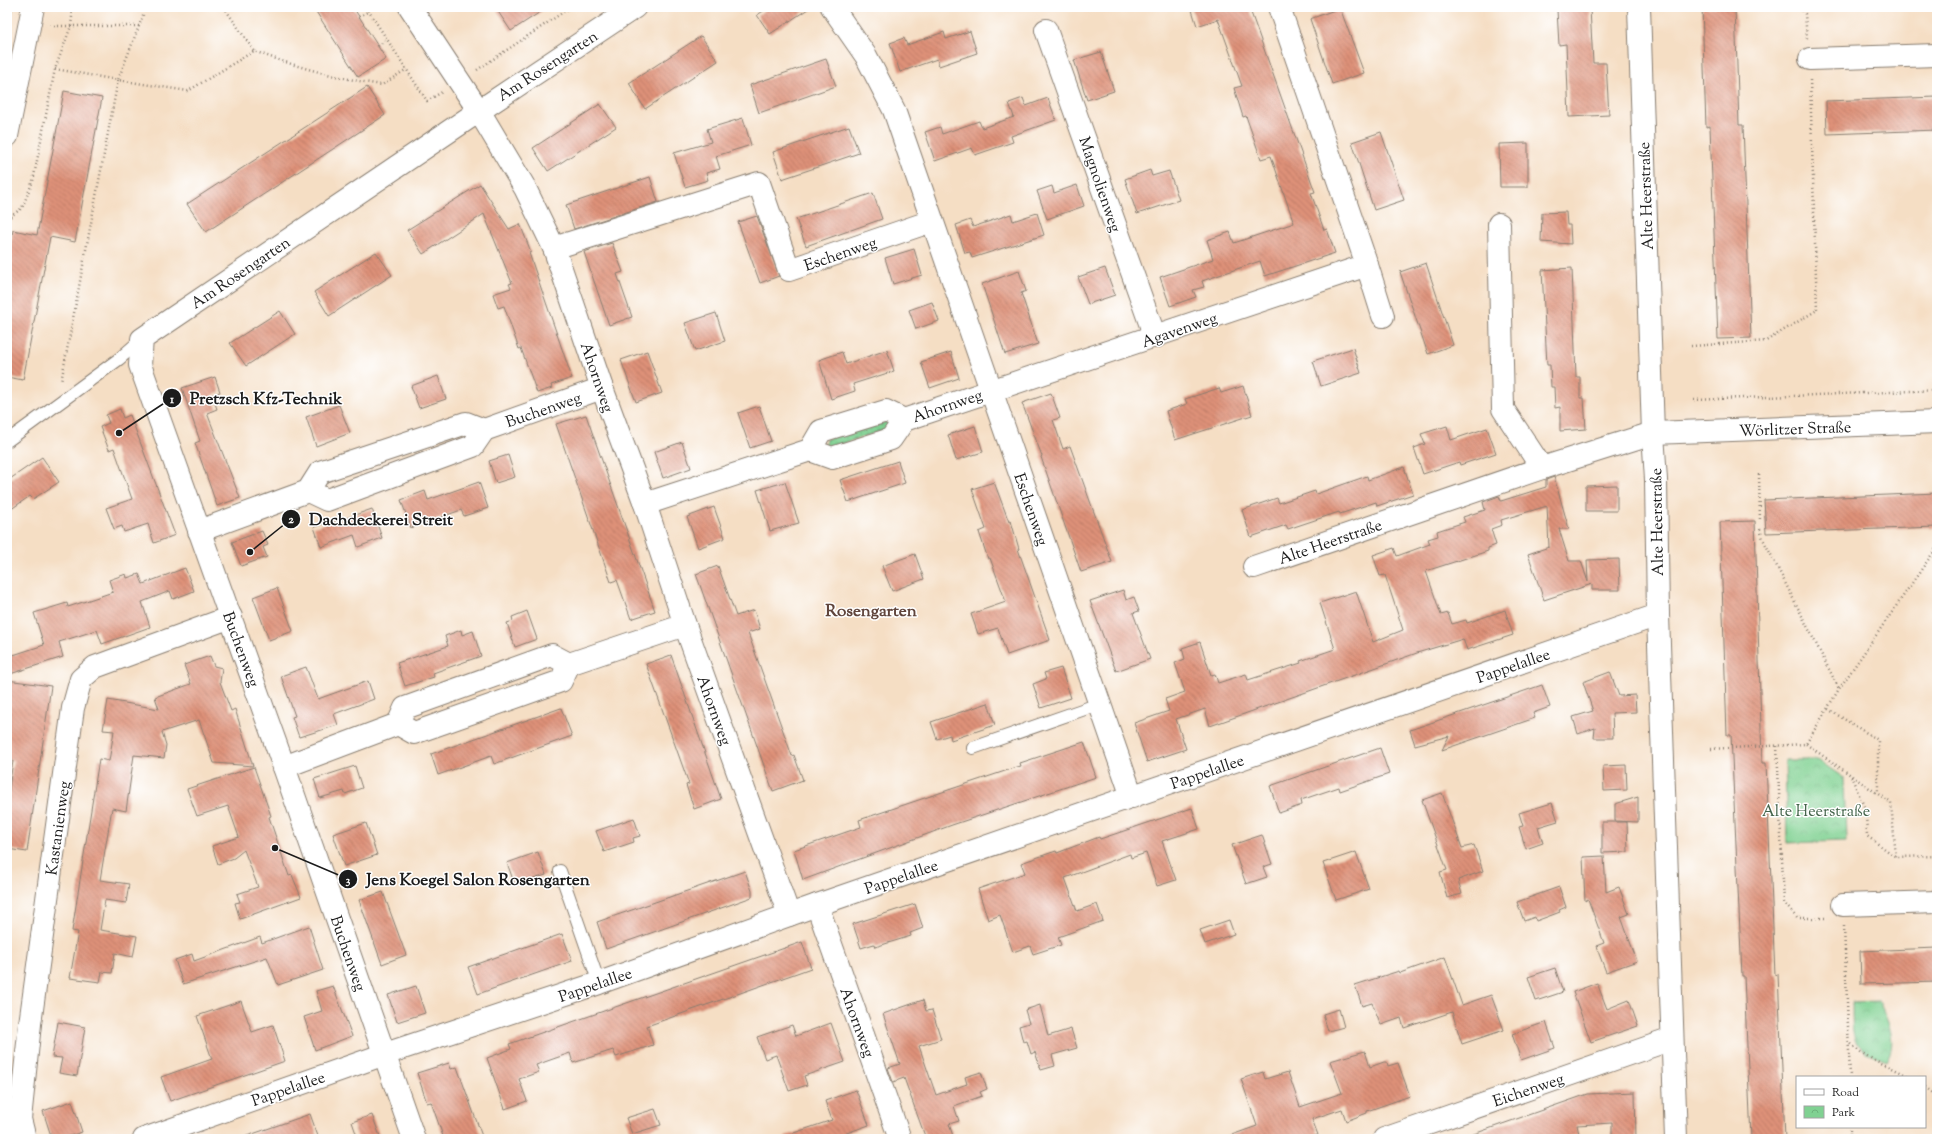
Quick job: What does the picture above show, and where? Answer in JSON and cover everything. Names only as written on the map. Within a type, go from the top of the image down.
[{"type":"street","points":[[410,7],[479,111]]},
{"type":"street","name":"Am Rosengarten","points":[[142,339],[635,7]]},
{"type":"street","name":"Eschenweg","points":[[832,7],[866,56],[894,110],[1132,797]]},
{"type":"street","points":[[1279,7],[1383,316]]},
{"type":"street","name":"Alte Heerstraße","points":[[1639,7],[1653,433],[1656,480],[1658,615],[1676,1139]]},
{"type":"street","points":[[7,136],[31,17]]},
{"type":"street","name":"Magnolienweg","points":[[1046,30],[1155,338]]},
{"type":"street","points":[[1810,59],[1937,54]]},
{"type":"street","name":"Ahornweg","points":[[479,111],[525,188],[554,248],[602,388],[645,504],[685,625],[789,915]]},
{"type":"street","name":"Eschenweg","points":[[554,248],[759,183],[789,270],[932,221]]},
{"type":"street","points":[[1499,224],[1504,409],[1542,468]]},
{"type":"street","name":"Agavenweg","points":[[991,390],[1155,338],[1367,265]]},
{"type":"street","name":"Buchenweg","points":[[142,339],[140,364],[284,767],[414,1139]]},
{"type":"street","name":"Buchenweg","points":[[199,530],[308,491],[320,472],[466,423],[484,430],[602,388]]},
{"type":"street","name":"Ahornweg","points":[[904,420],[886,411],[822,431],[810,450],[832,458],[891,439],[904,420],[991,390]]},
{"type":"street","name":"Wörlitzer Straße","points":[[1653,433],[1937,422]]},
{"type":"street","name":"Alte Heerstraße","points":[[1254,567],[1542,468],[1653,433]]},
{"type":"street","points":[[645,504],[810,450]]},
{"type":"street","name":"Pappelallee","points":[[144,1139],[385,1054],[599,983],[817,905],[1658,615]]},
{"type":"street","name":"Kastanienweg","points":[[18,1136],[32,1016],[73,708],[81,678],[94,667],[230,617]]},
{"type":"street","points":[[284,767],[398,724],[404,708],[552,655],[569,664],[685,625]]},
{"type":"street","points":[[1843,912],[1937,902]]},
{"type":"street","name":"Ahornweg","points":[[817,905],[900,1139]]},
{"type":"street","name":"Eichenweg","points":[[1384,1139],[1672,1038]]},
{"type":"lane","name":"Am Rosengarten","points":[[7,441],[120,359],[142,339]]},
{"type":"lane","points":[[973,748],[1100,704]]},
{"type":"lane","points":[[560,871],[599,983]]},
{"type":"path","points":[[7,220],[22,208],[33,181],[54,68],[71,26],[73,7]]},
{"type":"path","points":[[56,404],[118,80],[146,7]]},
{"type":"path","points":[[224,7],[254,51],[295,67],[382,85],[407,69]]},
{"type":"path","points":[[366,7],[428,101],[571,7]]},
{"type":"path","points":[[1691,346],[1766,341],[1817,310],[1810,59],[1805,14],[1800,7]]},
{"type":"path","points":[[359,17],[369,11]]},
{"type":"path","points":[[31,17],[71,26],[139,26]]},
{"type":"path","points":[[378,46],[387,39]]},
{"type":"path","points":[[54,68],[188,91],[254,51]]},
{"type":"path","points":[[1694,400],[1937,390]]},
{"type":"path","points":[[1759,474],[1760,521]]},
{"type":"path","points":[[1760,529],[1766,546],[1839,689]]},
{"type":"path","points":[[1806,744],[1839,689],[1937,547]]},
{"type":"path","points":[[1828,709],[1878,740],[1878,794]]},
{"type":"path","points":[[1711,749],[1806,744],[1891,803],[1896,857]]},
{"type":"path","points":[[1777,746],[1784,903],[1797,918],[1843,912],[1850,1044],[1850,1076]]},
{"type":"path","points":[[1851,775],[1866,811],[1867,836],[1896,857],[1937,856]]},
{"type":"path","points":[[1850,1044],[1861,1054],[1898,1070],[1907,1076]]},
{"type":"path","points":[[1926,1088],[1937,1096]]},
{"type":"path","points":[[1850,1128],[1850,1139]]},
{"type":"green space","points":[[7,7],[13,7],[7,38]]},
{"type":"green space","points":[[889,421],[891,428],[825,449],[826,439]]},
{"type":"green space","name":"Alte Heerstraße","points":[[1785,760],[1818,760],[1844,778],[1846,841],[1787,843]]},
{"type":"green space","points":[[1879,1001],[1892,1038],[1892,1046],[1886,1061],[1865,1050],[1859,1045],[1855,1040],[1852,1025],[1852,1002]]},
{"type":"building","points":[[313,7],[353,7],[386,59],[358,77]]},
{"type":"building","points":[[495,7],[548,7],[511,31]]},
{"type":"building","points":[[770,7],[811,7],[770,34],[757,15]]},
{"type":"building","points":[[1191,7],[1249,7],[1315,192],[1311,193],[1324,230],[1327,229],[1335,253],[1265,276],[1260,261],[1202,281],[1204,287],[1193,290],[1196,297],[1170,306],[1160,277],[1213,259],[1207,240],[1230,232],[1234,243],[1294,223],[1271,156],[1261,159],[1246,116],[1243,117],[1234,88],[1242,86],[1218,19],[1197,26]]},
{"type":"building","points":[[1702,7],[1735,7],[1739,125],[1743,125],[1751,338],[1718,339],[1710,126],[1706,127]]},
{"type":"building","points":[[1340,8],[1364,73],[1332,84],[1310,19]]},
{"type":"building","points":[[1590,9],[1593,63],[1606,63],[1609,115],[1569,117],[1566,44],[1559,45],[1557,10]]},
{"type":"building","points":[[970,31],[977,53],[939,66],[937,59],[900,72],[890,43],[904,38],[907,45],[944,32],[946,39]]},
{"type":"building","points":[[701,36],[718,61],[645,109],[629,83]]},
{"type":"building","points":[[1101,52],[1114,91],[1087,100],[1074,60]]},
{"type":"building","points":[[826,59],[836,86],[759,113],[750,85]]},
{"type":"building","points":[[367,87],[385,115],[206,232],[187,204]]},
{"type":"building","points":[[64,91],[102,98],[75,242],[50,237],[23,380],[7,377],[7,263],[13,230],[37,235]]},
{"type":"building","points":[[1937,97],[1937,130],[1827,134],[1826,101]]},
{"type":"building","points":[[1023,98],[1026,106],[1048,98],[1056,120],[1011,136],[1013,142],[975,155],[972,148],[935,161],[925,132],[940,127],[942,134],[979,121],[982,128],[1014,117],[1009,103]]},
{"type":"building","points":[[600,104],[616,127],[548,171],[533,148]]},
{"type":"building","points":[[743,118],[751,145],[716,156],[720,169],[706,173],[708,180],[685,187],[674,153],[711,142],[707,129]]},
{"type":"building","points":[[849,126],[859,153],[782,179],[773,152]]},
{"type":"building","points":[[1381,132],[1404,200],[1374,210],[1352,142]]},
{"type":"building","points":[[1528,143],[1528,187],[1500,187],[1499,144]]},
{"type":"building","points":[[1150,170],[1152,176],[1169,171],[1179,200],[1137,214],[1125,179]]},
{"type":"building","points":[[650,177],[658,202],[574,229],[566,205]]},
{"type":"building","points":[[480,184],[509,229],[520,224],[531,252],[529,253],[572,378],[551,385],[552,388],[537,393],[521,348],[519,349],[504,306],[498,308],[493,294],[511,288],[509,284],[512,283],[484,214],[423,254],[407,230]]},
{"type":"building","points":[[1077,185],[1084,206],[1047,219],[1037,191],[1052,186],[1054,193]]},
{"type":"building","points":[[873,193],[882,219],[806,246],[796,219]]},
{"type":"building","points":[[1566,212],[1567,225],[1570,225],[1571,244],[1541,242],[1542,213]]},
{"type":"building","points":[[1037,213],[1044,235],[972,258],[970,252],[965,253],[956,225],[970,220],[973,227],[1011,214],[1013,221]]},
{"type":"building","points":[[757,216],[779,276],[760,283],[738,222]]},
{"type":"building","points":[[612,243],[623,272],[617,274],[632,317],[609,325],[584,252]]},
{"type":"building","points":[[914,249],[922,275],[893,284],[885,258]]},
{"type":"building","points":[[376,252],[392,275],[329,316],[314,292]]},
{"type":"building","points":[[1426,263],[1453,345],[1428,354],[1400,272]]},
{"type":"building","points":[[1105,268],[1115,295],[1088,304],[1078,277]]},
{"type":"building","points":[[1572,268],[1576,377],[1580,377],[1580,398],[1584,398],[1586,429],[1560,431],[1560,407],[1555,408],[1554,387],[1551,387],[1550,365],[1547,365],[1542,270]]},
{"type":"building","points":[[1019,271],[1026,291],[1021,293],[1038,344],[1005,354],[982,284]]},
{"type":"building","points":[[932,302],[939,321],[916,329],[909,310]]},
{"type":"building","points":[[280,311],[295,334],[246,366],[230,343]]},
{"type":"building","points":[[716,313],[725,341],[695,351],[685,323]]},
{"type":"building","points":[[1353,348],[1361,373],[1321,386],[1313,361]]},
{"type":"building","points":[[887,350],[894,371],[853,384],[855,391],[831,399],[819,360],[842,352],[846,364]]},
{"type":"building","points":[[647,351],[662,393],[636,402],[621,360]]},
{"type":"building","points":[[951,352],[959,378],[930,388],[921,362]]},
{"type":"building","points":[[438,376],[446,399],[419,408],[411,386]]},
{"type":"building","points":[[215,377],[220,392],[212,395],[217,409],[207,413],[240,498],[217,506],[195,443],[200,441],[182,388]]},
{"type":"building","points":[[1243,386],[1252,415],[1175,440],[1166,411],[1187,404],[1185,399],[1219,388],[1221,393]]},
{"type":"building","points":[[1051,393],[1060,418],[1053,420],[1063,449],[1070,446],[1112,562],[1081,572],[1041,457],[1042,456],[1022,403]]},
{"type":"building","points":[[339,405],[350,433],[316,446],[306,417]]},
{"type":"building","points":[[759,406],[771,441],[750,448],[738,413]]},
{"type":"building","points":[[120,409],[123,418],[130,415],[175,535],[154,543],[148,524],[124,532],[122,526],[114,529],[106,508],[132,499],[114,448],[109,450],[100,427],[109,423],[106,415]]},
{"type":"building","points":[[586,415],[655,611],[631,619],[617,580],[611,582],[556,424]]},
{"type":"building","points":[[975,426],[983,452],[956,460],[948,435]]},
{"type":"building","points":[[1447,426],[1451,440],[1487,428],[1496,453],[1460,465],[1459,462],[1423,474],[1414,448],[1425,444],[1421,434]]},
{"type":"building","points":[[682,442],[691,468],[663,478],[654,452]]},
{"type":"building","points":[[508,455],[515,477],[496,483],[489,461]]},
{"type":"building","points":[[42,457],[59,482],[33,499],[30,496],[7,512],[7,481]]},
{"type":"building","points":[[898,461],[905,483],[848,502],[840,480]]},
{"type":"building","points":[[1404,467],[1413,494],[1377,506],[1376,502],[1340,514],[1339,512],[1288,529],[1286,525],[1251,537],[1242,510],[1277,498],[1279,503],[1315,491],[1316,494],[1367,476],[1368,480]]},
{"type":"building","points":[[1554,477],[1569,529],[1559,529],[1569,561],[1581,561],[1588,582],[1587,560],[1619,559],[1620,590],[1592,590],[1592,584],[1544,600],[1528,554],[1549,547],[1547,506],[1501,520],[1502,525],[1491,529],[1496,545],[1488,548],[1488,551],[1426,571],[1441,615],[1448,613],[1452,624],[1466,620],[1467,623],[1505,610],[1513,635],[1467,650],[1463,639],[1417,653],[1210,726],[1205,709],[1176,719],[1186,749],[1147,762],[1134,723],[1169,711],[1165,699],[1185,692],[1175,663],[1185,659],[1182,648],[1200,642],[1211,675],[1215,674],[1218,683],[1246,674],[1248,680],[1301,663],[1300,661],[1335,649],[1320,603],[1356,591],[1373,642],[1403,630],[1385,575],[1380,576],[1373,555],[1394,548],[1397,556],[1430,544],[1428,539],[1438,536],[1437,531],[1465,522],[1463,517],[1485,510],[1483,502],[1499,496],[1501,501],[1546,487],[1546,480]]},
{"type":"building","points":[[479,482],[488,508],[464,516],[461,510],[411,528],[401,500],[425,491],[428,500]]},
{"type":"building","points":[[785,482],[799,523],[770,531],[757,490]]},
{"type":"building","points":[[994,482],[1009,522],[1011,521],[1018,549],[1050,640],[1007,655],[998,628],[978,634],[971,614],[1006,602],[990,558],[988,559],[979,532],[986,529],[972,489]]},
{"type":"building","points":[[1617,485],[1617,511],[1586,511],[1586,486]]},
{"type":"building","points":[[1937,493],[1937,527],[1766,533],[1764,500]]},
{"type":"building","points":[[714,507],[725,538],[698,548],[687,517]]},
{"type":"building","points":[[372,509],[382,538],[358,547],[354,535],[321,547],[314,527],[332,521],[332,523]]},
{"type":"building","points":[[1755,521],[1762,763],[1766,763],[1775,975],[1778,974],[1785,1139],[1751,1139],[1731,735],[1727,735],[1720,522]]},
{"type":"building","points":[[262,531],[268,545],[263,547],[267,557],[241,566],[232,542]]},
{"type":"building","points":[[915,554],[924,579],[892,591],[882,566]]},
{"type":"building","points":[[718,566],[736,616],[754,610],[760,629],[748,633],[792,756],[794,755],[803,780],[773,791],[696,574]]},
{"type":"building","points":[[185,568],[194,591],[173,599],[170,591],[142,602],[150,627],[102,644],[97,630],[59,642],[63,657],[7,675],[7,657],[44,645],[34,613],[67,603],[68,607],[113,592],[109,580],[126,574],[127,578],[139,574],[143,584]]},
{"type":"building","points":[[277,588],[293,631],[269,640],[253,597]]},
{"type":"building","points":[[1123,590],[1126,600],[1134,597],[1139,611],[1133,613],[1150,659],[1116,671],[1090,601]]},
{"type":"building","points":[[527,611],[537,639],[515,647],[507,623],[513,621],[512,617]]},
{"type":"building","points":[[461,630],[462,635],[473,631],[481,656],[433,673],[434,677],[405,686],[397,663],[448,646],[445,636]]},
{"type":"building","points":[[671,655],[721,799],[694,809],[686,785],[689,784],[646,664]]},
{"type":"building","points":[[210,656],[214,666],[222,668],[220,682],[231,711],[235,709],[253,766],[214,763],[199,720],[162,732],[166,745],[164,758],[134,755],[126,811],[112,808],[100,880],[129,884],[126,903],[105,900],[100,930],[137,936],[133,957],[115,953],[112,973],[102,972],[100,982],[70,978],[78,932],[72,931],[99,759],[109,761],[114,731],[103,730],[108,700],[159,709],[155,697],[191,684],[184,665]]},
{"type":"building","points":[[306,667],[318,699],[368,681],[374,699],[334,714],[338,725],[299,737],[292,717],[295,716],[281,676]]},
{"type":"building","points":[[1061,668],[1071,698],[1041,708],[1033,684],[1046,679],[1044,673]]},
{"type":"building","points":[[1610,672],[1619,696],[1635,695],[1636,712],[1612,713],[1613,738],[1594,738],[1595,728],[1578,734],[1573,717],[1593,711],[1583,682]]},
{"type":"building","points":[[7,680],[51,686],[27,852],[7,849],[7,802],[13,761],[7,760]]},
{"type":"building","points":[[1542,685],[1550,707],[1533,713],[1535,718],[1442,750],[1449,736],[1415,745],[1410,730]]},
{"type":"building","points":[[988,703],[995,725],[951,740],[950,735],[937,739],[931,722]]},
{"type":"building","points":[[561,708],[572,736],[494,764],[491,756],[438,775],[431,754]]},
{"type":"building","points":[[1084,742],[1096,777],[952,825],[803,880],[794,850],[861,827],[859,820],[1021,766],[1020,763]]},
{"type":"building","points":[[1380,748],[1389,774],[1340,791],[1339,787],[1301,800],[1302,805],[1279,813],[1270,786]]},
{"type":"building","points":[[1626,765],[1627,790],[1604,791],[1603,766]]},
{"type":"building","points":[[355,766],[362,788],[345,794],[344,791],[320,798],[314,779]]},
{"type":"building","points":[[254,767],[271,816],[269,817],[289,876],[292,875],[301,897],[240,919],[235,903],[240,902],[237,894],[258,887],[244,850],[234,858],[218,864],[212,846],[239,837],[228,806],[197,816],[187,789]]},
{"type":"building","points":[[1442,793],[1462,848],[1474,845],[1483,871],[1458,880],[1462,894],[1447,898],[1440,872],[1447,870],[1422,800]]},
{"type":"building","points":[[1638,797],[1638,822],[1615,821],[1615,804]]},
{"type":"building","points":[[1552,803],[1558,821],[1538,827],[1543,843],[1526,849],[1519,827],[1523,826],[1519,813]]},
{"type":"building","points":[[1192,808],[1199,829],[1162,841],[1176,880],[1157,886],[1146,853],[1131,858],[1130,854],[1065,878],[1077,911],[1097,904],[1103,921],[1058,937],[1061,945],[1033,954],[1030,946],[1013,952],[1000,915],[988,920],[978,889],[1025,873],[1021,863],[1056,851],[1057,853],[1099,837],[1100,839]]},
{"type":"building","points":[[634,818],[640,836],[633,838],[634,842],[604,852],[596,831]]},
{"type":"building","points":[[1602,822],[1627,822],[1628,852],[1602,853]]},
{"type":"building","points":[[366,823],[377,855],[344,866],[333,834]]},
{"type":"building","points":[[1262,835],[1272,864],[1263,867],[1267,877],[1246,884],[1232,845]]},
{"type":"building","points":[[538,852],[546,875],[515,885],[507,863]]},
{"type":"building","points":[[1356,852],[1369,889],[1336,900],[1323,863]]},
{"type":"building","points":[[1604,856],[1606,892],[1619,887],[1629,914],[1621,917],[1637,961],[1606,972],[1596,946],[1604,943],[1588,899],[1585,901],[1583,857]]},
{"type":"building","points":[[745,871],[752,891],[752,897],[606,949],[597,922]]},
{"type":"building","points":[[1559,887],[1566,907],[1559,910],[1560,912],[1536,921],[1535,917],[1524,921],[1517,902]]},
{"type":"building","points":[[383,892],[406,955],[382,964],[359,900]]},
{"type":"building","points":[[915,904],[923,928],[910,933],[911,936],[875,947],[874,944],[861,948],[853,924]]},
{"type":"building","points":[[1229,920],[1234,934],[1205,944],[1200,930]]},
{"type":"building","points":[[309,926],[323,970],[278,985],[267,957],[183,984],[175,960],[192,954],[194,961],[260,937],[262,943]]},
{"type":"building","points":[[562,934],[572,961],[478,994],[468,967]]},
{"type":"building","points":[[802,942],[811,968],[647,1026],[653,1045],[616,1057],[613,1050],[573,1063],[570,1053],[536,1065],[539,1072],[519,1079],[527,1101],[505,1109],[487,1058],[511,1049],[509,1044]]},
{"type":"building","points":[[1937,948],[1937,982],[1861,984],[1860,951]]},
{"type":"building","points":[[1445,957],[1462,1005],[1491,995],[1504,1030],[1462,1044],[1452,1012],[1404,1028],[1401,1018],[1381,1025],[1372,1003],[1362,1006],[1355,985],[1399,971],[1400,973]]},
{"type":"building","points":[[1555,968],[1563,992],[1536,1001],[1528,977]]},
{"type":"building","points":[[1597,983],[1607,1009],[1629,1000],[1638,1026],[1591,1042],[1573,992]]},
{"type":"building","points":[[333,986],[352,1036],[315,1050],[304,1017],[322,1011],[316,991]]},
{"type":"building","points":[[416,986],[425,1013],[397,1022],[388,995]]},
{"type":"building","points":[[923,1000],[926,1011],[932,1010],[941,1039],[919,1046],[936,1095],[967,1084],[965,1077],[981,1072],[987,1089],[980,1092],[982,1096],[954,1106],[959,1121],[949,1124],[954,1139],[926,1139],[904,1078],[893,1082],[888,1068],[900,1064],[883,1014]]},
{"type":"building","points":[[241,1001],[252,1032],[273,1025],[285,1061],[170,1101],[161,1077],[212,1059],[197,1016]]},
{"type":"building","points":[[1040,1005],[1048,1036],[1071,1029],[1077,1048],[1052,1055],[1055,1066],[1041,1070],[1035,1052],[1031,1054],[1027,1041],[1023,1042],[1019,1026],[1029,1023],[1025,1010]]},
{"type":"building","points":[[1339,1009],[1344,1027],[1328,1031],[1323,1014]]},
{"type":"building","points":[[58,1022],[85,1027],[77,1076],[59,1073],[62,1058],[52,1057]]},
{"type":"building","points":[[1546,1022],[1555,1048],[1521,1060],[1512,1034]]},
{"type":"building","points":[[831,1023],[845,1062],[804,1076],[807,1085],[789,1091],[776,1055],[765,1059],[757,1037],[792,1025],[796,1036]]},
{"type":"building","points":[[1365,1051],[1370,1067],[1384,1062],[1387,1062],[1388,1066],[1398,1063],[1410,1096],[1367,1111],[1367,1113],[1346,1121],[1342,1109],[1312,1119],[1318,1135],[1306,1139],[1227,1139],[1226,1137],[1257,1126],[1241,1079],[1263,1072],[1265,1079],[1288,1072],[1300,1107],[1342,1093],[1330,1061]]},
{"type":"building","points":[[449,1063],[451,1069],[457,1067],[483,1139],[444,1139],[431,1102],[427,1103],[417,1073]]},
{"type":"building","points":[[856,1090],[869,1125],[830,1139],[785,1139],[785,1136],[832,1120],[825,1101]]},
{"type":"building","points":[[1635,1092],[1636,1139],[1612,1139],[1612,1123],[1577,1125],[1579,1134],[1563,1139],[1468,1139],[1468,1136],[1588,1094]]},
{"type":"building","points":[[72,1101],[82,1132],[61,1139],[52,1139],[43,1111]]},
{"type":"building","points":[[655,1109],[661,1125],[632,1134],[626,1118]]},
{"type":"building","points":[[310,1114],[319,1139],[244,1139],[244,1137]]},
{"type":"building","points":[[372,1115],[381,1139],[358,1139],[352,1122]]},
{"type":"place","name":"Pretzsch Kfz-Technik","points":[[119,433]]},
{"type":"place","name":"Dachdeckerei Streit","points":[[250,552]]},
{"type":"place","name":"Jens Koegel Salon Rosengarten","points":[[275,848]]},
{"type":"district","name":"Rosengarten","points":[[871,610]]}]
